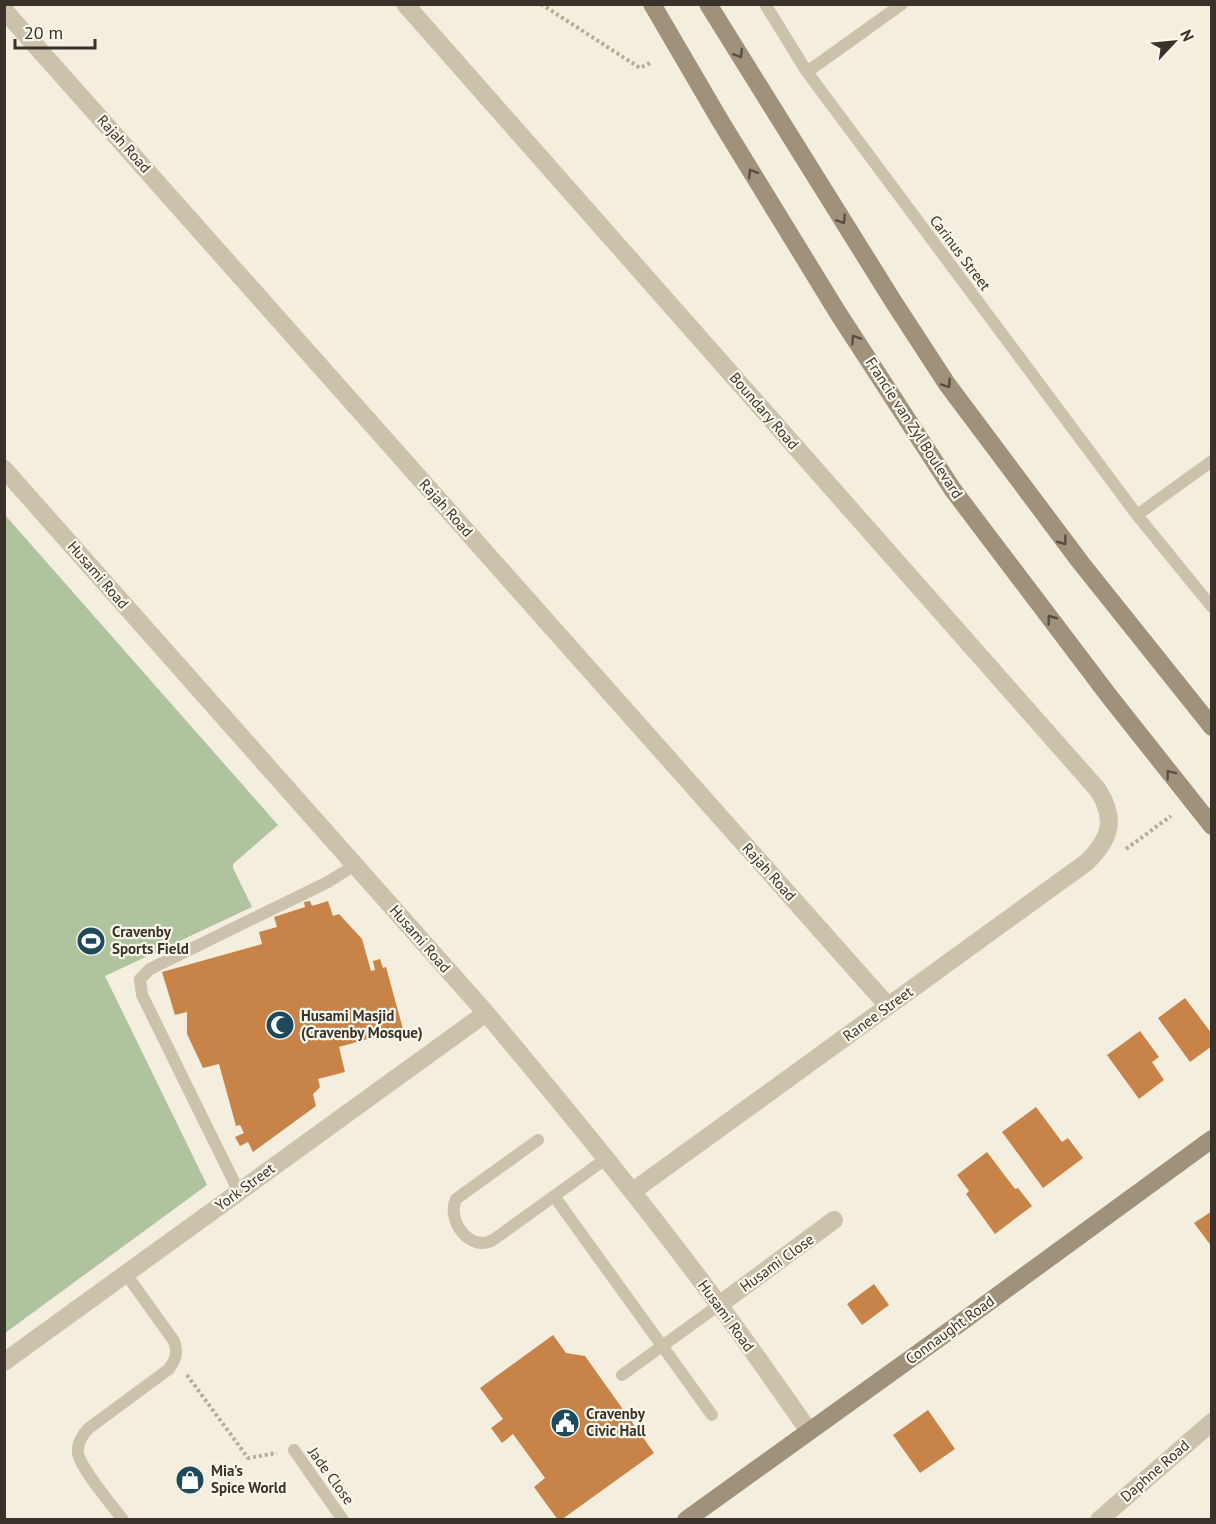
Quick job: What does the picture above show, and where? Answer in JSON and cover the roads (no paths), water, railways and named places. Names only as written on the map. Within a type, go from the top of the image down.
[{"type":"main road","name":"Francie van Zyl Boulevard","points":[[652,4],[838,313],[953,490],[1109,696],[1212,826]]},
{"type":"main road","points":[[708,4],[947,384],[1081,563],[1212,727]]},
{"type":"main road","name":"Connaught Road","points":[[686,1520],[1212,1139]]},
{"type":"street","name":"Boundary Road","points":[[405,4],[1098,790],[1107,810],[1110,825]]},
{"type":"street","name":"Rajah Road","points":[[6,7],[888,1006]]},
{"type":"street","name":"Husami Road","points":[[4,468],[486,1013],[633,1191],[719,1305],[809,1431]]},
{"type":"street","name":"Ranee Street","points":[[633,1191],[1087,862],[1108,835],[1110,825]]},
{"type":"street","name":"York Street","points":[[4,1362],[486,1013]]},
{"type":"street","name":"Husami Close","points":[[719,1305],[834,1220]]},
{"type":"street","name":"Daphne Road","points":[[1099,1520],[1212,1422]]},
{"type":"lane","name":"Carinus Street","points":[[765,4],[807,72],[1137,515],[1212,607]]},
{"type":"lane","points":[[807,72],[902,4]]},
{"type":"lane","points":[[1137,515],[1212,461]]},
{"type":"lane","points":[[239,1192],[142,995],[140,979],[150,969],[328,882],[355,865]]},
{"type":"lane","points":[[538,1140],[456,1199],[453,1214],[468,1239],[482,1245],[493,1240],[607,1158]]},
{"type":"lane","points":[[554,1196],[712,1415]]},
{"type":"lane","points":[[123,1520],[80,1460],[78,1444],[82,1435],[89,1428],[169,1369],[176,1360],[177,1353],[174,1341],[126,1274]]},
{"type":"lane","points":[[622,1375],[719,1305]]},
{"type":"lane","name":"Jade Close","points":[[294,1450],[344,1520]]},
{"type":"place","name":"Cravenby Sports Field","points":[[91,941]]},
{"type":"place","name":"Husami Masjid (Cravenby Mosque)","points":[[280,1025]]},
{"type":"place","name":"Cravenby Civic Hall","points":[[565,1423]]},
{"type":"place","name":"Mia's Spice World","points":[[190,1480]]}]
